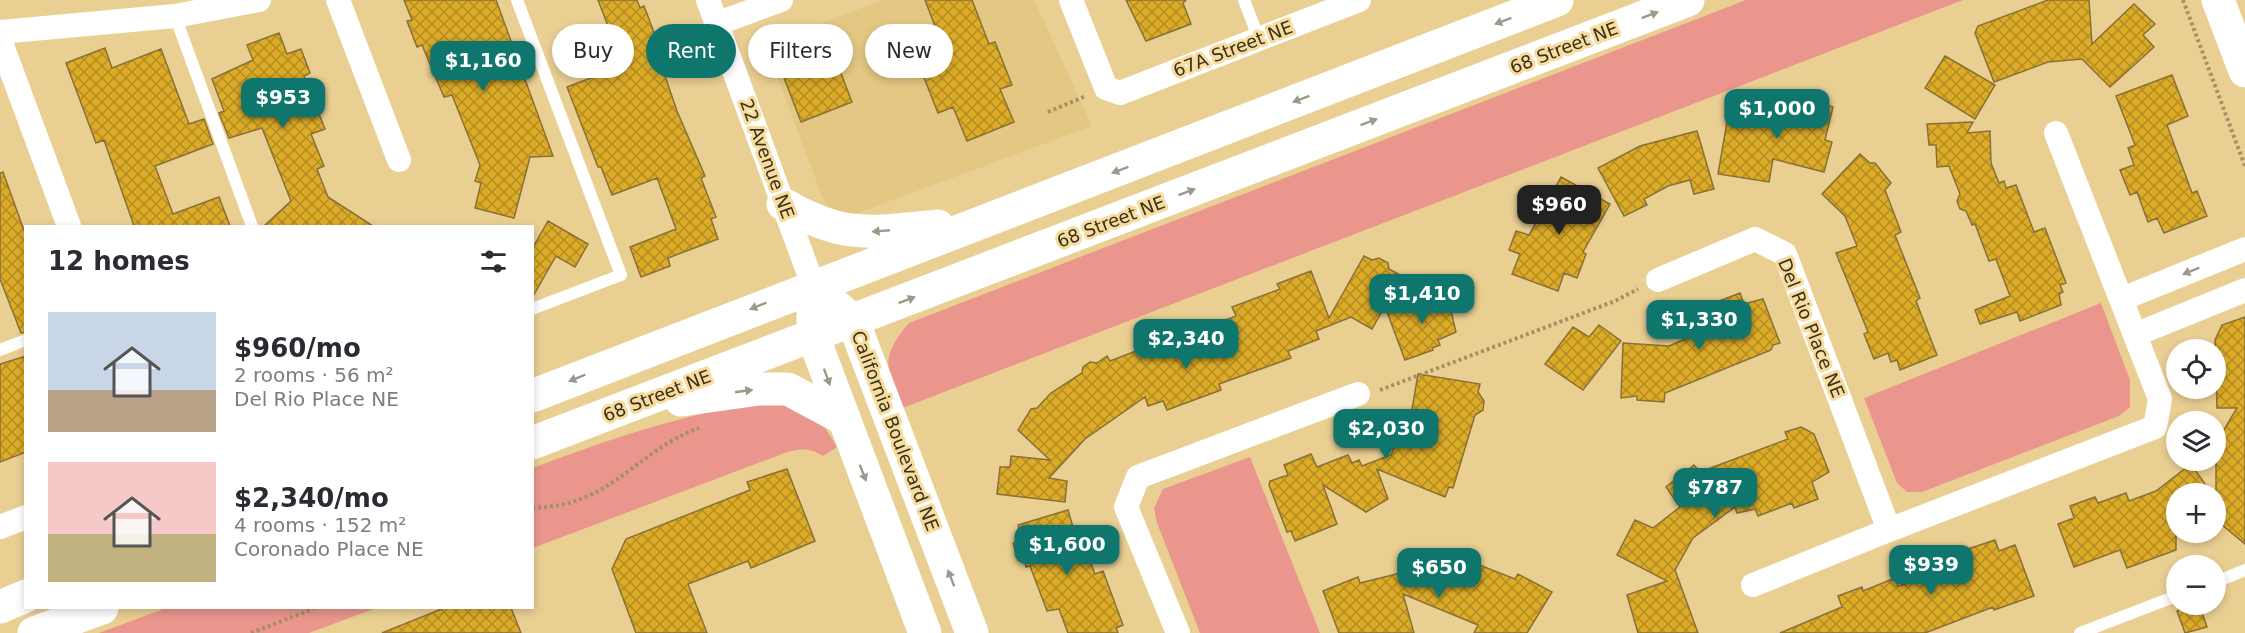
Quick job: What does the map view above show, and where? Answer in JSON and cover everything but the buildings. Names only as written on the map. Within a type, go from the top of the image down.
[{"type":"main road","points":[[534,395],[813,285],[1557,0]]},
{"type":"main road","name":"68 Street NE","points":[[534,442],[1688,0]]},
{"type":"main road","points":[[2218,0],[2245,71]]},
{"type":"main road","points":[[783,204],[808,218],[845,231],[871,232],[981,222]]},
{"type":"main road","points":[[813,285],[813,336],[925,633]]},
{"type":"main road","name":"California Boulevard NE","points":[[813,285],[853,321],[972,633]]},
{"type":"main road","points":[[624,409],[759,389],[788,389],[842,418]]},
{"type":"main road","points":[[0,607],[24,598]]},
{"type":"main road","points":[[34,633],[99,609]]},
{"type":"street","points":[[0,32],[175,16],[259,0]]},
{"type":"street","points":[[338,0],[399,160]]},
{"type":"street","name":"22 Avenue NE","points":[[708,0],[716,24]]},
{"type":"street","points":[[716,24],[781,0]]},
{"type":"street","points":[[1071,0],[1097,92]]},
{"type":"street","name":"67A Street NE","points":[[1097,92],[1119,93],[1359,0]]},
{"type":"street","points":[[0,40],[69,225]]},
{"type":"street","name":"22 Avenue NE","points":[[736,78],[813,285]]},
{"type":"street","points":[[1753,585],[2155,427],[2160,399],[2137,334],[2056,133]]},
{"type":"street","name":"Del Rio Place NE","points":[[1658,280],[1755,239],[1785,254],[1889,531]]},
{"type":"street","points":[[2122,299],[2245,249]]},
{"type":"street","points":[[2137,334],[2245,290]]},
{"type":"street","points":[[1178,633],[1126,507],[1138,477],[1358,394]]},
{"type":"street","points":[[0,527],[24,518]]},
{"type":"lane","points":[[517,0],[621,275],[534,308]]},
{"type":"lane","points":[[1244,0],[1259,39]]},
{"type":"lane","points":[[175,16],[252,225]]},
{"type":"lane","points":[[0,350],[24,341]]},
{"type":"lane","points":[[2226,578],[2245,570]]},
{"type":"lane","points":[[2079,633],[2166,600]]},
{"type":"path","points":[[2183,0],[2245,165]]},
{"type":"path","points":[[1048,112],[1097,92]]},
{"type":"path","points":[[1358,394],[1384,389],[1615,301],[1658,280]]},
{"type":"path","points":[[534,508],[555,507],[583,499],[619,480],[659,450],[702,427]]},
{"type":"path","points":[[251,633],[312,609]]},
{"type":"shaded area","points":[[883,0],[1034,0],[1092,126],[855,214],[828,212],[778,78],[853,78],[853,24],[819,24]]},
{"type":"shaded area","points":[[1746,0],[1963,0],[900,409],[888,364],[893,346],[909,323]]},
{"type":"shaded area","points":[[2101,303],[2130,380],[2130,407],[2119,416],[1922,492],[1907,492],[1897,483],[1864,398]]},
{"type":"shaded area","points":[[780,401],[824,426],[837,447],[823,456],[808,450],[790,451],[534,548],[534,468],[655,426],[718,410]]},
{"type":"shaded area","points":[[1250,457],[1320,633],[1200,633],[1157,523],[1154,508],[1163,489]]},
{"type":"shaded area","points":[[163,609],[373,609],[309,633],[99,633]]}]
